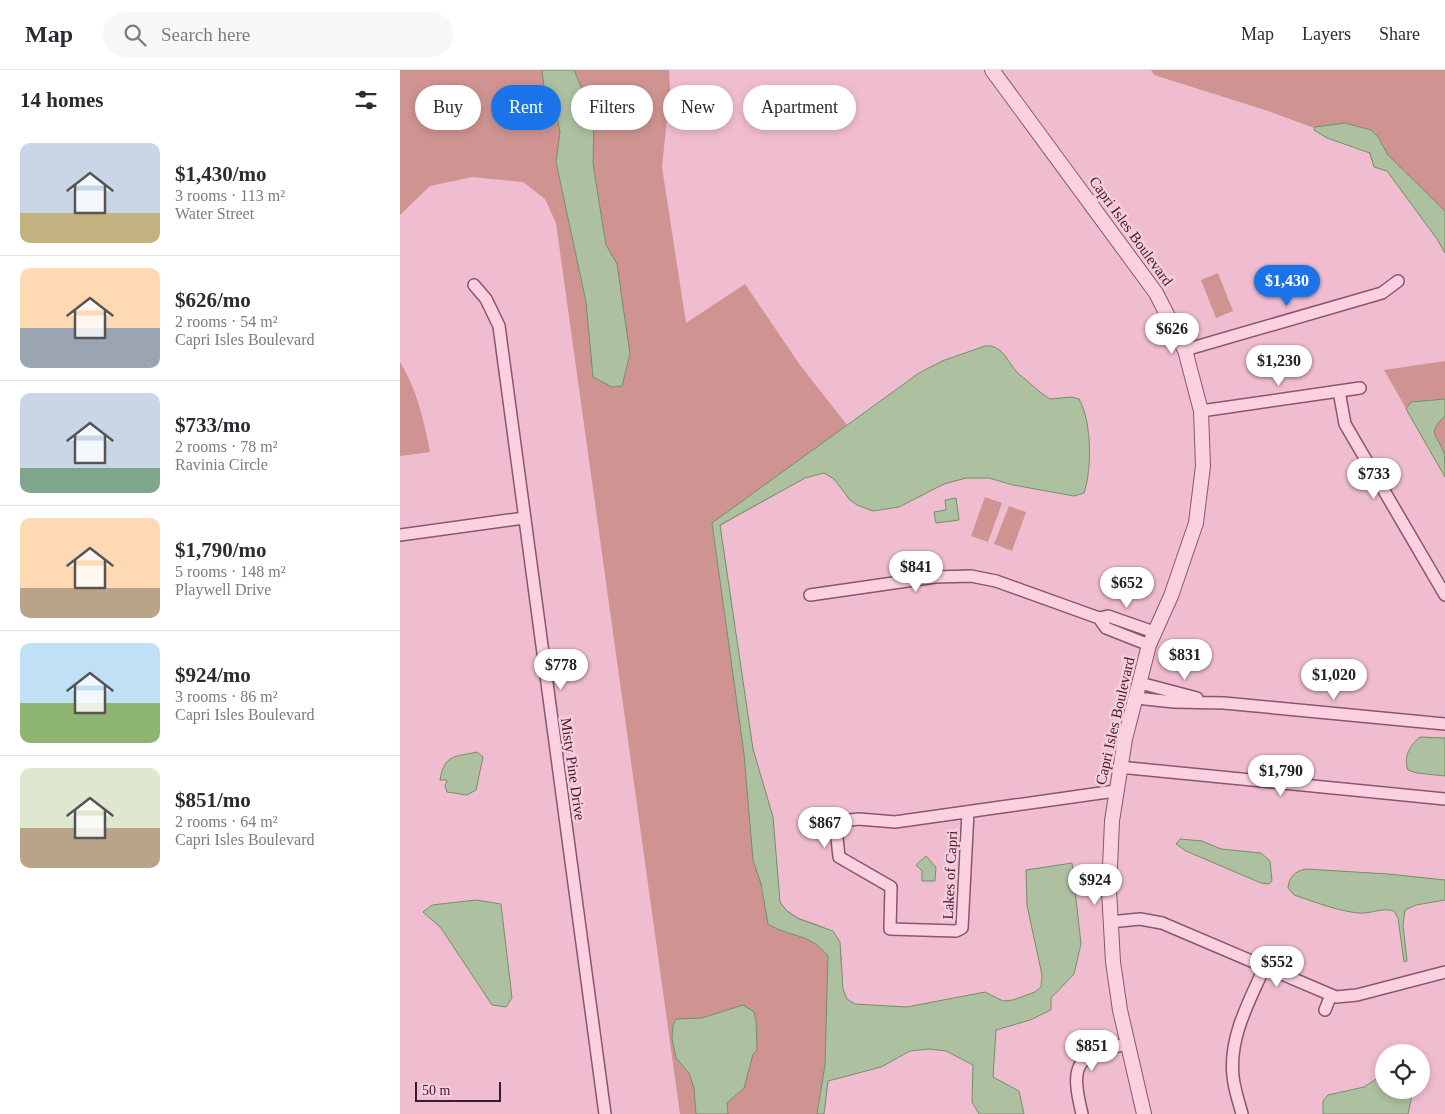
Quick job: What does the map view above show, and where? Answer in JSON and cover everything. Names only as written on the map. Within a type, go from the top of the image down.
[{"type":"street","name":"Capri Isles Boulevard","points":[[992,70],[1150,283],[1169,314],[1185,350],[1201,411],[1204,466],[1196,523],[1170,596],[1152,638],[1119,767],[1115,791],[1110,853],[1110,922],[1116,984],[1127,1044],[1144,1114]]},
{"type":"street","points":[[1185,350],[1382,293],[1398,281]]},
{"type":"street","name":"Misty Pine Drive","points":[[474,285],[486,298],[499,326],[605,1114]]},
{"type":"street","points":[[1201,411],[1360,388]]},
{"type":"street","points":[[1340,391],[1345,424],[1445,595]]},
{"type":"street","points":[[400,535],[524,518]]},
{"type":"street","points":[[810,594],[953,576],[985,578],[1099,618],[1110,616],[1152,638]]},
{"type":"street","points":[[1140,683],[1224,703]]},
{"type":"street","points":[[1136,698],[1174,702],[1224,703],[1445,724]]},
{"type":"street","points":[[1119,767],[1445,799]]},
{"type":"street","name":"Lakes of Capri","points":[[968,812],[962,928],[956,931],[890,929],[891,887],[839,857],[837,823],[859,819],[895,822],[1115,791]]},
{"type":"street","points":[[1110,922],[1140,919],[1162,923],[1331,996],[1357,995],[1445,972]]},
{"type":"street","points":[[1242,1114],[1233,1078],[1233,1054],[1237,1034],[1264,968]]},
{"type":"street","points":[[1325,1010],[1331,996]]},
{"type":"street","points":[[1082,1114],[1075,1080],[1079,1066],[1100,1051],[1127,1044]]},
{"type":"shaded area","points":[[400,70],[669,70],[670,85],[663,85],[663,130],[666,130],[662,167],[686,323],[745,284],[800,365],[847,425],[805,478],[720,526],[753,749],[773,817],[780,902],[798,917],[825,928],[832,934],[838,943],[842,958],[824,1114],[680,1114],[556,223],[545,199],[523,182],[472,177],[430,186],[400,215]]},
{"type":"shaded area","points":[[542,70],[574,70],[580,85],[571,85],[571,130],[594,130],[593,164],[606,245],[617,264],[630,354],[622,386],[612,387],[593,377],[586,302],[556,162],[561,130],[561,85],[544,85]]},
{"type":"shaded area","points":[[1151,70],[1445,70],[1445,253],[1437,239],[1387,171],[1374,167],[1368,151],[1327,138],[1314,128],[1265,110],[1154,75]]},
{"type":"shaded area","points":[[1345,123],[1371,130],[1378,137],[1388,155],[1445,211],[1445,253],[1437,239],[1387,171],[1374,167],[1370,153],[1327,138],[1314,130],[1315,127]]},
{"type":"shaded area","points":[[1218,273],[1233,311],[1216,318],[1201,280]]},
{"type":"shaded area","points":[[985,346],[997,348],[1020,375],[1050,399],[1072,397],[1079,399],[1086,420],[1089,446],[1087,483],[1084,493],[1074,496],[1013,485],[989,478],[966,478],[944,484],[899,507],[873,511],[850,500],[834,479],[824,473],[805,478],[720,525],[753,749],[773,817],[780,902],[787,911],[799,919],[833,931],[840,942],[843,989],[847,999],[855,1004],[907,1007],[985,992],[1003,1001],[1013,1000],[1035,992],[1041,987],[1042,975],[1027,905],[1026,870],[1072,863],[1081,944],[1074,974],[1051,998],[1051,1010],[1030,1020],[996,1030],[993,1077],[1019,1091],[1024,1114],[979,1114],[972,1102],[973,1065],[946,1051],[929,1049],[910,1051],[881,1067],[828,1081],[824,1114],[817,1114],[825,1065],[828,956],[814,943],[768,924],[761,884],[753,860],[744,754],[712,523],[919,373],[942,361]]},
{"type":"shaded area","points":[[1445,361],[1445,477],[1384,370]]},
{"type":"shaded area","points":[[400,362],[411,383],[419,406],[430,452],[400,456]]},
{"type":"shaded area","points":[[1445,399],[1445,416],[1434,431],[1444,453],[1445,477],[1406,409],[1411,402]]},
{"type":"shaded area","points":[[985,497],[1002,503],[988,542],[971,536]]},
{"type":"shaded area","points":[[956,498],[959,520],[936,523],[934,512],[946,510],[945,500]]},
{"type":"shaded area","points":[[1009,506],[1026,512],[1012,551],[994,544]]},
{"type":"shaded area","points":[[1420,737],[1445,738],[1445,776],[1417,773],[1408,770],[1406,760],[1408,752]]},
{"type":"shaded area","points":[[477,752],[483,757],[476,790],[467,795],[447,792],[445,786],[447,780],[440,780],[444,765],[457,756]]},
{"type":"shaded area","points":[[1180,839],[1202,841],[1221,849],[1261,853],[1270,861],[1272,881],[1269,884],[1261,883],[1186,851],[1176,844]]},
{"type":"shaded area","points":[[926,856],[936,867],[935,881],[922,881],[922,871],[916,865]]},
{"type":"shaded area","points":[[1306,869],[1445,880],[1445,900],[1416,905],[1405,910],[1403,925],[1407,961],[1404,962],[1398,918],[1394,911],[1351,912],[1294,895],[1288,888],[1291,878],[1299,871]]},
{"type":"shaded area","points":[[476,900],[501,904],[512,998],[506,1007],[492,1005],[441,928],[423,912],[432,905]]},
{"type":"shaded area","points":[[743,1005],[754,1012],[757,1050],[753,1054],[744,1088],[727,1103],[728,1114],[696,1114],[694,1088],[689,1073],[676,1058],[672,1038],[673,1025],[676,1019],[702,1018]]},
{"type":"shaded area","points":[[1375,1080],[1375,1099],[1411,1099],[1408,1114],[1323,1114],[1323,1101],[1328,1095],[1364,1087]]}]
